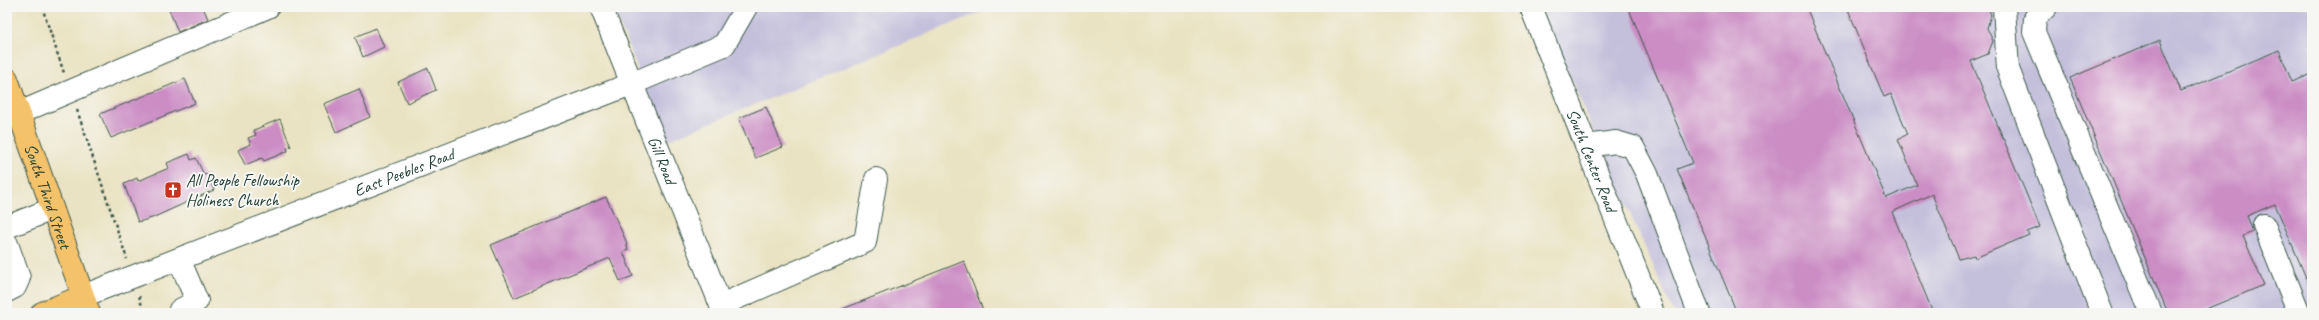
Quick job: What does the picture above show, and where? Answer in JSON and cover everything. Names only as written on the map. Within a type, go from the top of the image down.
[{"type":"main road","name":"South Third Street","points":[[7,79],[86,304]]},
{"type":"main road","name":"East Peebles Road","points":[[42,313],[86,304]]},
{"type":"street","points":[[19,113],[268,7]]},
{"type":"street","name":"Gill Road","points":[[601,7],[723,309]]},
{"type":"street","name":"East Peebles Road","points":[[86,304],[133,277],[179,258],[631,84],[724,45],[746,7]]},
{"type":"street","name":"South Center Road","points":[[1531,7],[1653,313]]},
{"type":"street","points":[[2004,7],[2008,69],[2102,313]]},
{"type":"street","points":[[2046,7],[2035,18],[2034,32],[2151,313]]},
{"type":"street","points":[[1586,146],[1616,142],[1633,147],[1647,174],[1699,313]]},
{"type":"street","points":[[723,309],[865,242],[876,179]]},
{"type":"street","points":[[7,227],[52,208]]},
{"type":"street","points":[[2264,225],[2299,313]]},
{"type":"street","points":[[7,291],[15,287],[19,278],[9,256]]},
{"type":"street","points":[[179,258],[197,301],[180,310],[180,313]]},
{"type":"path","points":[[42,7],[133,277]]},
{"type":"shaded area","points":[[613,7],[993,7],[666,141]]},
{"type":"shaded area","points":[[1539,7],[2312,7],[2312,313],[1674,313]]},
{"type":"building","points":[[168,7],[203,7],[208,19],[178,32]]},
{"type":"building","points":[[1628,7],[1806,7],[1886,198],[1917,185],[1898,139],[1908,134],[1891,94],[1884,97],[1847,7],[1988,7],[1991,15],[1987,28],[1993,41],[1988,54],[1971,61],[2040,227],[2027,232],[2029,235],[1975,258],[1974,255],[1959,259],[1932,194],[1892,212],[1933,313],[1737,313],[1677,169],[1693,163]]},
{"type":"building","points":[[376,28],[384,47],[363,57],[355,37]]},
{"type":"building","points":[[2160,40],[2181,91],[2279,50],[2292,82],[2312,74],[2312,292],[2275,204],[2247,216],[2253,232],[2243,236],[2264,285],[2196,313],[2168,313],[2070,78]]},
{"type":"building","points":[[428,68],[436,90],[407,103],[398,82]]},
{"type":"building","points":[[185,79],[195,103],[111,138],[100,114]]},
{"type":"building","points":[[359,89],[370,117],[336,132],[324,104]]},
{"type":"building","points":[[766,107],[783,147],[755,158],[739,118]]},
{"type":"building","points":[[280,119],[291,147],[287,148],[288,151],[264,161],[262,158],[245,165],[238,150],[251,144],[248,138],[256,135],[254,130]]},
{"type":"building","points":[[189,154],[191,160],[196,158],[204,175],[207,174],[214,190],[152,218],[138,222],[124,184],[137,178],[138,181],[169,168],[167,163]]},
{"type":"building","points":[[606,197],[626,241],[628,250],[623,252],[633,276],[620,281],[610,258],[514,298],[491,245]]},
{"type":"building","points":[[964,261],[984,313],[835,313],[835,312]]},
{"type":"place","name":"All People Fellowship Holiness Church","points":[[173,190]]}]
